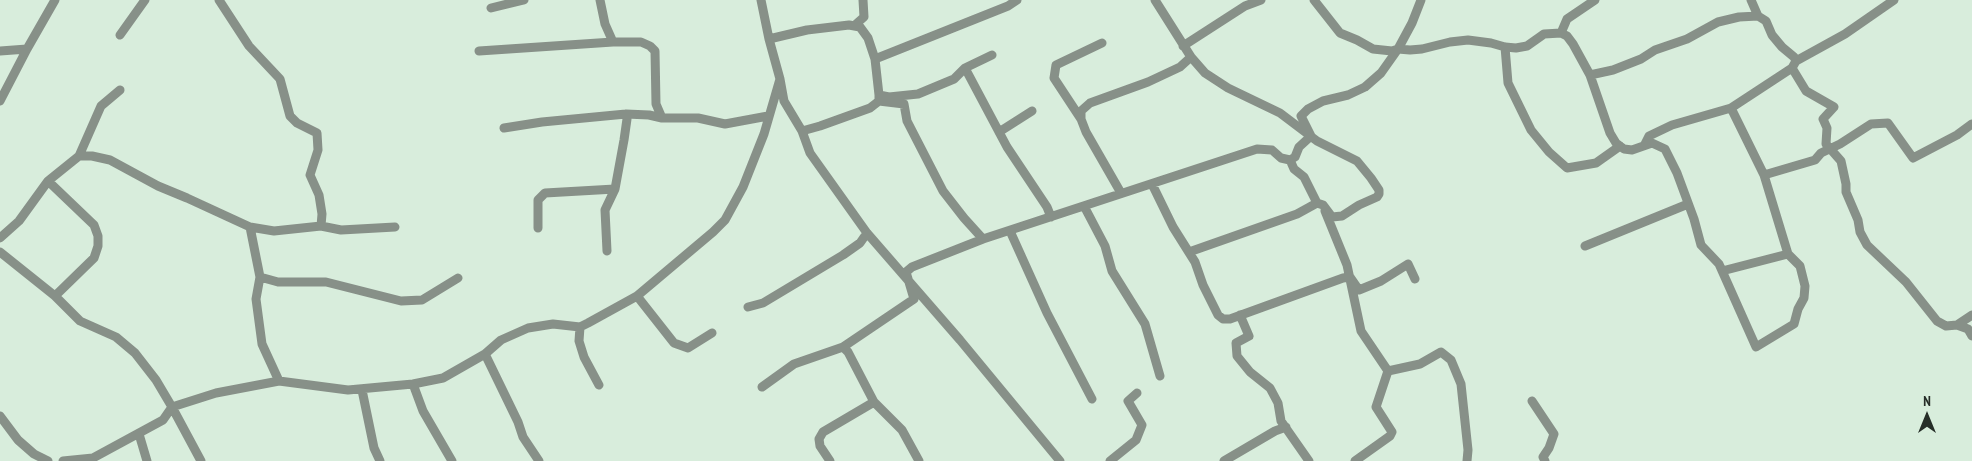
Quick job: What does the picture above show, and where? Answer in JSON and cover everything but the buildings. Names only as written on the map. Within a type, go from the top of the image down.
[{"type":"street","points":[[0,101],[26,50],[55,0]]},
{"type":"street","points":[[120,35],[145,0]]},
{"type":"street","points":[[219,0],[249,46],[280,79],[290,116],[297,123],[317,133],[318,150],[310,175],[319,195],[322,214],[321,226]]},
{"type":"street","points":[[491,8],[524,0]]},
{"type":"street","points":[[600,0],[605,24],[613,42]]},
{"type":"street","points":[[761,0],[784,101],[802,130],[810,153],[867,233],[1060,461]]},
{"type":"street","points":[[863,0],[865,32],[875,59],[875,75],[879,98]]},
{"type":"street","points":[[875,59],[1008,6],[1017,0]]},
{"type":"street","points":[[1154,0],[1191,57],[1205,73],[1228,88],[1280,113],[1318,141],[1357,161],[1379,190],[1377,197],[1338,218],[1332,217],[1320,204]]},
{"type":"street","points":[[1184,46],[1245,6],[1261,0]]},
{"type":"street","points":[[1314,0],[1340,33],[1373,49],[1392,51],[1398,49],[1422,49],[1468,40],[1516,48],[1527,46],[1544,34],[1561,32],[1567,36],[1590,75],[1610,133],[1620,146],[1624,149],[1632,150],[1652,143],[1665,149],[1671,159],[1688,204],[1701,245],[1719,264],[1756,347],[1794,324],[1798,308],[1804,298],[1805,286],[1800,266],[1788,254],[1764,175],[1731,108]]},
{"type":"street","points":[[1311,136],[1302,116],[1308,109],[1323,101],[1348,95],[1365,87],[1380,73],[1398,49],[1412,23],[1421,0]]},
{"type":"street","points":[[1561,32],[1567,18],[1595,0]]},
{"type":"street","points":[[1751,0],[1758,16],[1766,22],[1772,35],[1794,57],[1794,64],[1806,91],[1834,107],[1823,119],[1827,128],[1826,144],[1841,161],[1846,192],[1858,220],[1860,232],[1867,245],[1906,282],[1937,321],[1946,326],[1958,325],[1968,329],[1972,336]]},
{"type":"street","points":[[1645,144],[1649,136],[1672,125],[1731,108],[1794,64],[1845,34],[1894,0]]},
{"type":"street","points":[[1590,75],[1613,70],[1641,59],[1655,50],[1687,39],[1718,22],[1738,17],[1758,16]]},
{"type":"street","points":[[769,39],[807,30],[855,25],[864,17]]},
{"type":"street","points":[[855,25],[865,32]]},
{"type":"street","points":[[479,50],[641,42],[650,46],[655,51],[656,104],[662,118]]},
{"type":"street","points":[[1102,44],[1056,65],[1054,78],[1081,119],[1086,132],[1121,194]]},
{"type":"street","points":[[1505,47],[1508,83],[1531,130],[1549,152],[1567,168],[1596,163],[1620,146]]},
{"type":"street","points":[[0,51],[26,50]]},
{"type":"street","points":[[802,130],[854,115],[870,108],[879,98],[918,94],[954,79],[965,68],[992,55]]},
{"type":"street","points":[[1081,119],[1081,111],[1090,103],[1110,94],[1148,82],[1180,67],[1191,57]]},
{"type":"street","points":[[965,68],[1020,169],[1047,208],[1051,217]]},
{"type":"street","points":[[63,461],[93,460],[163,420],[172,407],[216,393],[279,381],[348,390],[413,384],[443,378],[486,354],[501,340],[528,328],[552,324],[580,327],[636,296],[725,220],[743,187],[764,134],[780,79]]},
{"type":"street","points":[[0,238],[20,221],[48,181],[79,156],[101,106],[120,90]]},
{"type":"street","points":[[879,98],[904,104],[907,121],[943,191],[983,239]]},
{"type":"street","points":[[649,115],[656,104]]},
{"type":"street","points":[[999,132],[1032,111]]},
{"type":"street","points":[[504,128],[542,122],[626,114],[649,115],[662,118],[698,118],[725,124],[768,116]]},
{"type":"street","points":[[606,251],[605,210],[615,189],[624,140],[626,114]]},
{"type":"street","points":[[1764,175],[1816,160],[1821,153],[1871,124],[1888,123],[1913,158],[1957,135],[1972,124]]},
{"type":"street","points":[[762,387],[794,364],[843,347],[914,299],[906,272],[912,267],[983,239],[1257,149],[1272,150],[1281,158],[1290,160],[1295,157],[1299,147],[1311,136]]},
{"type":"street","points":[[79,156],[92,156],[110,160],[158,186],[250,227],[274,232],[321,226],[341,230],[395,227]]},
{"type":"street","points":[[1290,160],[1294,170],[1304,177],[1320,204],[1340,246],[1350,277],[1361,331],[1388,371]]},
{"type":"street","points":[[48,181],[94,225],[98,236],[98,246],[94,258],[55,296]]},
{"type":"street","points":[[1152,184],[1172,227],[1189,252],[1218,315],[1223,319],[1230,319],[1299,293],[1350,277]]},
{"type":"street","points":[[538,228],[538,200],[545,193],[615,189]]},
{"type":"street","points":[[1189,252],[1281,220],[1320,204]]},
{"type":"street","points":[[1585,246],[1688,204]]},
{"type":"street","points":[[1084,206],[1105,246],[1112,271],[1145,324],[1160,376]]},
{"type":"street","points":[[250,227],[260,277],[256,299],[262,344],[279,381]]},
{"type":"street","points":[[1010,231],[1047,313],[1092,399]]},
{"type":"street","points":[[748,307],[763,302],[843,255],[860,243],[867,233]]},
{"type":"street","points":[[0,252],[55,296],[80,321],[116,337],[135,353],[156,380],[201,461]]},
{"type":"street","points":[[1722,271],[1788,254]]},
{"type":"street","points":[[1350,277],[1359,290],[1381,281],[1408,264],[1415,279]]},
{"type":"street","points":[[260,277],[278,282],[326,282],[401,301],[422,300],[458,278]]},
{"type":"street","points":[[636,296],[674,343],[688,348],[712,333]]},
{"type":"street","points":[[1240,315],[1249,336],[1236,343],[1237,356],[1250,372],[1270,388],[1278,403],[1281,421],[1309,461]]},
{"type":"street","points":[[1958,325],[1972,316]]},
{"type":"street","points":[[580,327],[579,340],[584,357],[599,385]]},
{"type":"street","points":[[843,347],[848,352],[874,402],[902,430],[920,461]]},
{"type":"street","points":[[1388,371],[1420,364],[1441,352],[1451,360],[1461,384],[1468,450],[1467,461]]},
{"type":"street","points":[[486,354],[518,422],[523,437],[539,461]]},
{"type":"street","points":[[1355,461],[1390,436],[1392,432],[1376,407],[1388,371]]},
{"type":"street","points":[[413,384],[423,410],[452,461]]},
{"type":"street","points":[[362,390],[374,448],[380,461]]},
{"type":"street","points":[[1110,461],[1136,440],[1142,425],[1128,401],[1137,392]]},
{"type":"street","points":[[1532,401],[1554,434],[1550,448],[1543,457],[1545,461]]},
{"type":"street","points":[[830,461],[820,446],[818,439],[823,432],[874,402]]},
{"type":"street","points":[[0,416],[18,440],[34,454],[48,461]]},
{"type":"street","points":[[1224,461],[1275,431],[1286,427]]},
{"type":"street","points":[[139,434],[147,461]]}]
